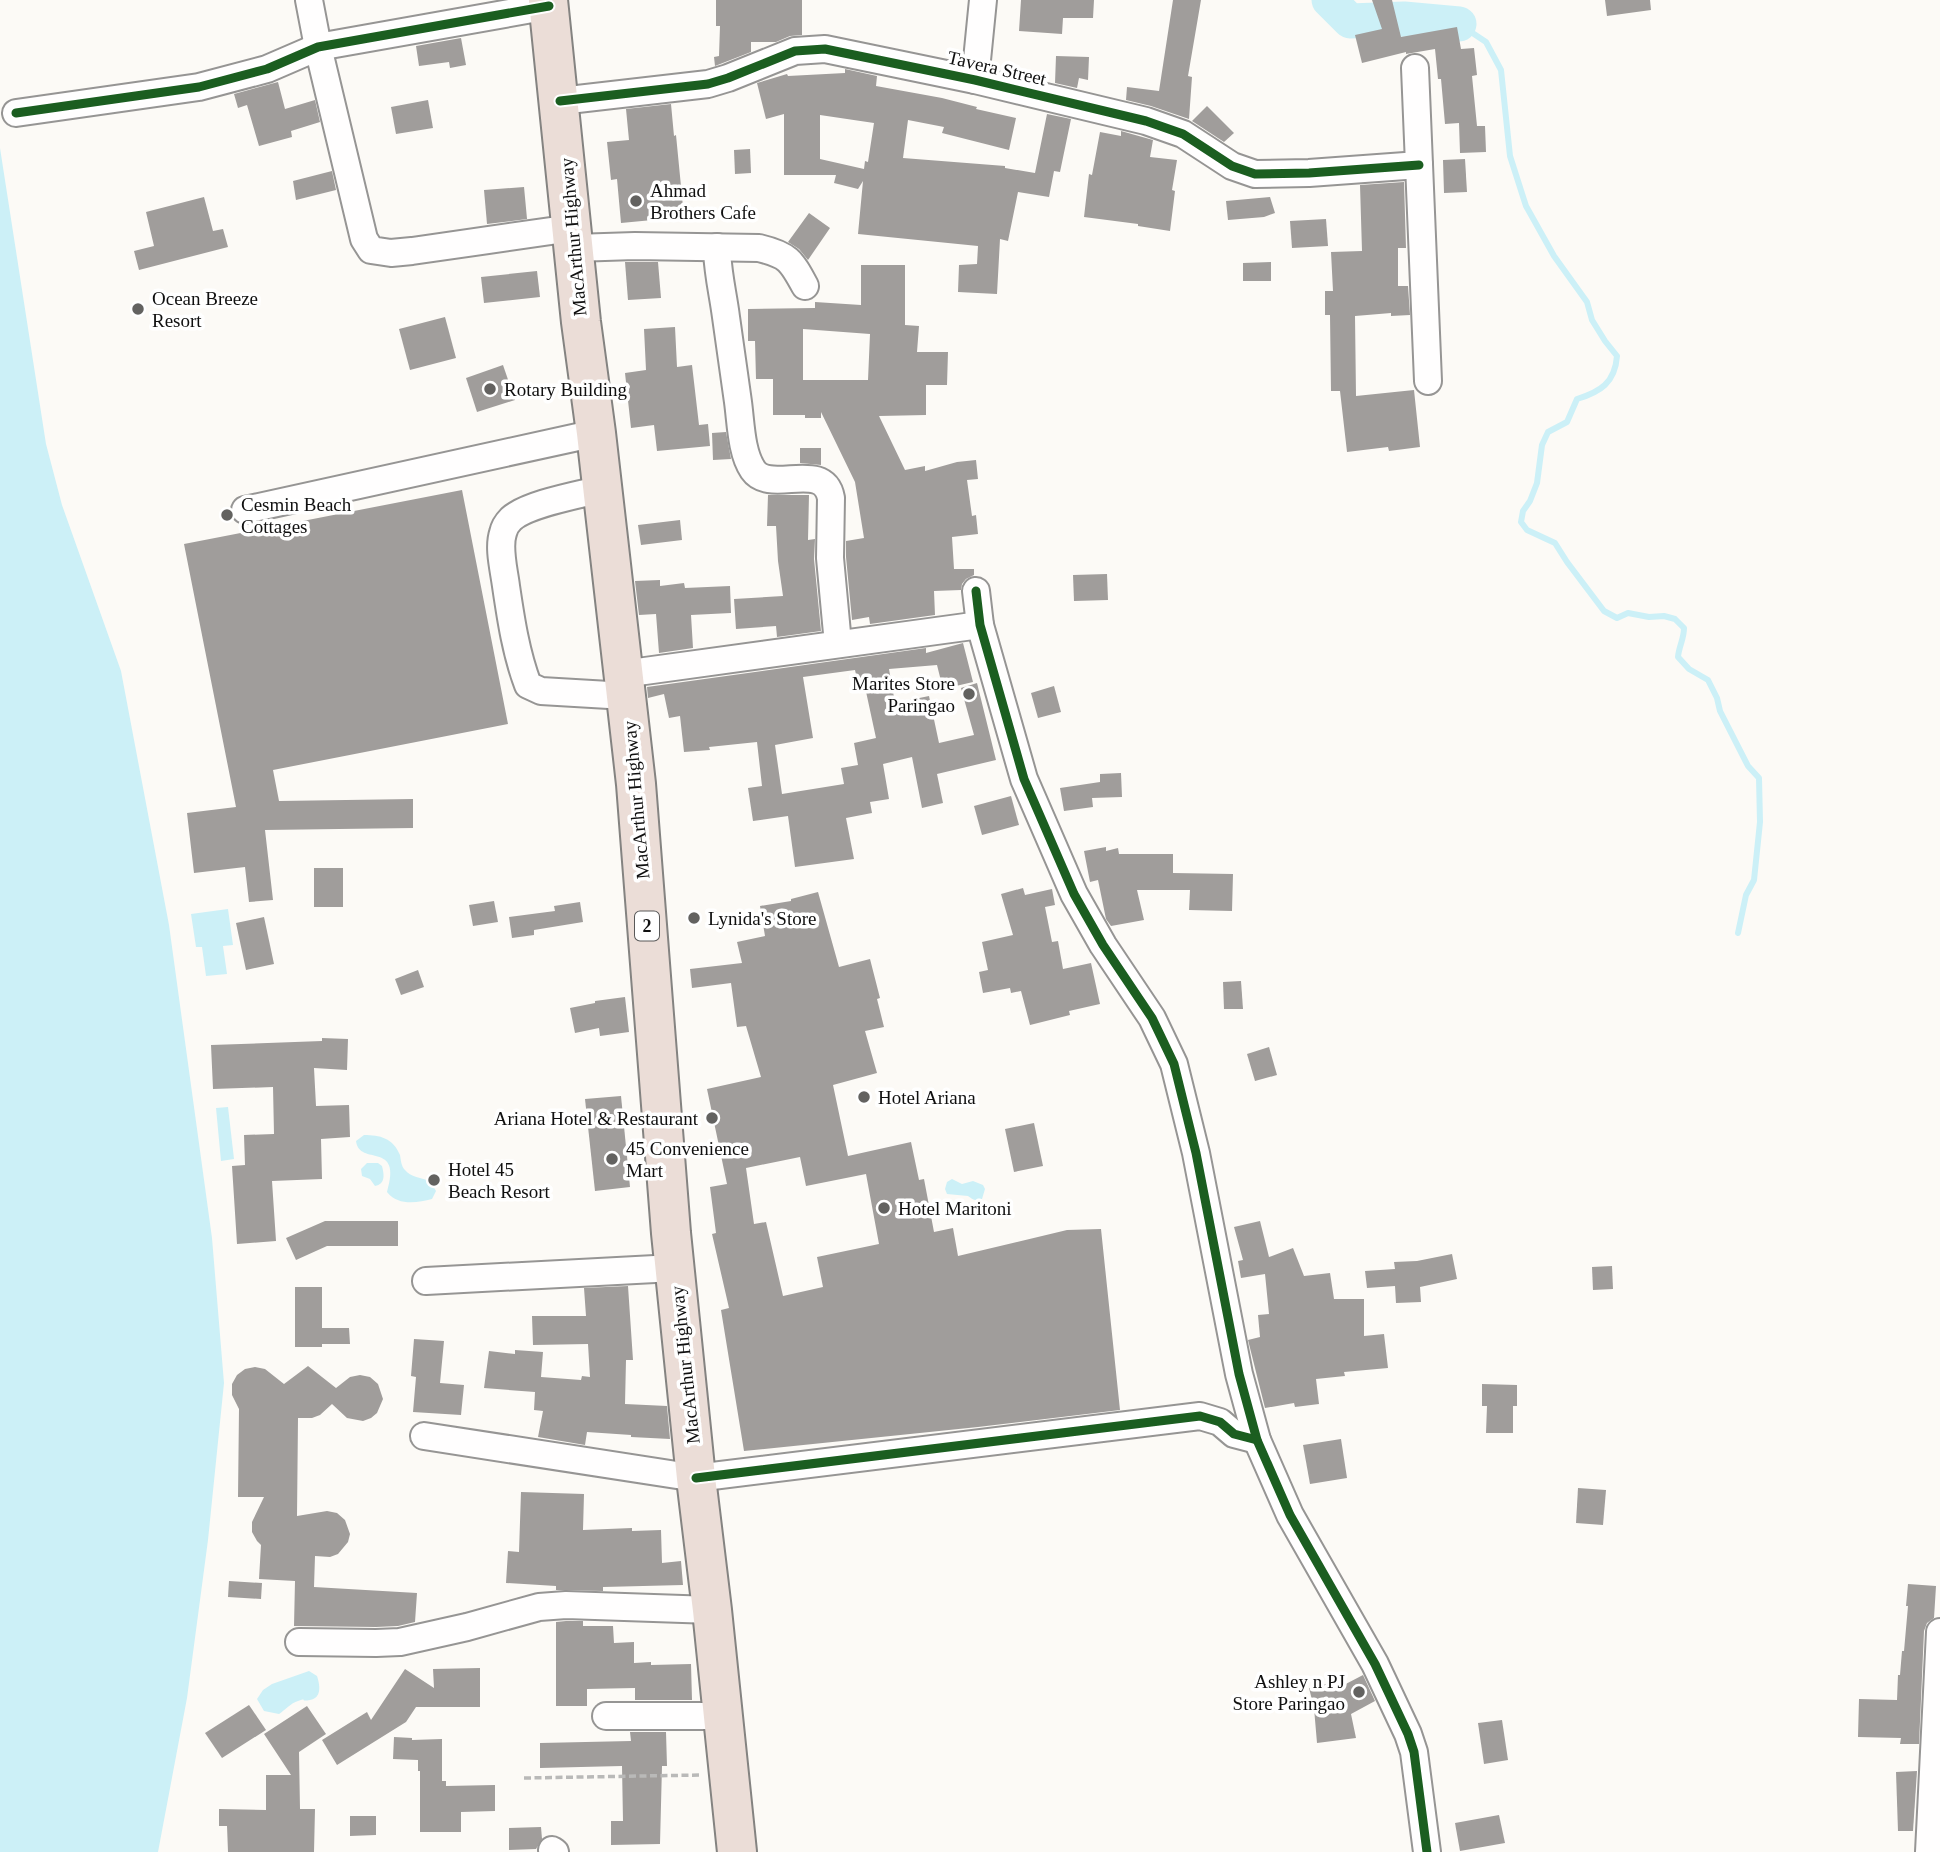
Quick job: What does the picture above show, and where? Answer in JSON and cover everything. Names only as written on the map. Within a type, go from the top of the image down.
[{"type":"highway","name":"MacArthur Highway","points":[[549,3],[585,360],[596,433],[636,784],[674,1268],[737,1852]]},
{"type":"street","points":[[309,0],[364,239],[371,250],[391,253],[573,238],[635,246],[759,248],[778,252],[793,265],[805,286]]},
{"type":"street","points":[[975,80],[983,0]]},
{"type":"street","points":[[16,113],[212,85],[267,69],[318,47],[549,3]]},
{"type":"street","name":"Tavera Street","points":[[560,101],[708,84],[779,57],[808,49],[825,49],[1122,114],[1183,134],[1232,166],[1255,174],[1419,165]]},
{"type":"street","points":[[1415,68],[1429,381]]},
{"type":"street","points":[[717,247],[717,271],[726,313],[742,433],[749,462],[760,477],[814,479],[826,484],[829,489],[830,558],[838,644]]},
{"type":"street","points":[[245,510],[596,433]]},
{"type":"street","points":[[601,489],[518,514],[508,521],[502,535],[504,573],[521,667],[528,685],[541,691],[625,685],[838,644],[980,625]]},
{"type":"street","points":[[976,591],[980,625],[1024,779],[1074,894],[1103,945],[1152,1018],[1174,1064],[1196,1153],[1239,1374],[1257,1440],[1290,1515],[1375,1664],[1408,1734],[1414,1752],[1427,1852]]},
{"type":"street","points":[[426,1281],[674,1268]]},
{"type":"street","points":[[424,1436],[696,1478],[1200,1416],[1220,1422],[1234,1434],[1257,1440]]},
{"type":"street","points":[[299,1642],[400,1642],[539,1607],[566,1605],[712,1610]]},
{"type":"street","points":[[1929,1852],[1940,1632]]},
{"type":"street","points":[[606,1716],[723,1716]]},
{"type":"path","points":[[524,1778],[729,1774]]},
{"type":"water","points":[[0,148],[46,444],[62,505],[121,671],[169,925],[212,1238],[224,1383],[208,1540],[187,1698],[158,1852],[0,1852]]},
{"type":"water","points":[[228,909],[233,945],[223,946],[227,974],[206,976],[202,947],[196,947],[191,914]]},
{"type":"water","points":[[228,1107],[234,1159],[221,1161],[216,1108]]},
{"type":"water","points":[[364,1135],[390,1141],[397,1149],[407,1172],[430,1181],[436,1191],[432,1199],[408,1202],[391,1196],[387,1192],[389,1166],[385,1160],[359,1149],[356,1141]]},
{"type":"water","points":[[367,1163],[378,1163],[382,1166],[383,1178],[379,1185],[375,1186],[370,1179],[362,1176],[361,1169]]},
{"type":"water","points":[[952,1179],[962,1184],[973,1181],[983,1185],[985,1189],[982,1199],[947,1194],[947,1182]]},
{"type":"water","points":[[309,1671],[317,1676],[317,1697],[295,1702],[279,1714],[264,1711],[257,1699],[263,1690],[272,1684]]},
{"type":"building","points":[[716,0],[802,0],[802,35],[790,36],[776,42],[751,42],[751,52],[715,66],[714,57],[719,56],[720,26],[716,26]]},
{"type":"building","points":[[1021,0],[1094,0],[1093,18],[1063,18],[1062,34],[1019,31]]},
{"type":"building","points":[[1173,0],[1201,0],[1188,76],[1192,77],[1189,119],[1126,100],[1127,87],[1159,91]]},
{"type":"building","points":[[1372,0],[1392,0],[1401,37],[1457,27],[1461,49],[1474,48],[1477,75],[1472,76],[1477,126],[1485,126],[1486,152],[1460,153],[1459,123],[1445,124],[1435,49],[1406,52],[1362,63],[1355,35],[1382,29]]},
{"type":"building","points":[[1605,0],[1650,0],[1651,10],[1607,16]]},
{"type":"building","points":[[461,38],[466,65],[450,68],[449,62],[419,66],[416,46]]},
{"type":"building","points":[[1056,56],[1089,57],[1088,80],[1079,78],[1077,88],[1055,83]]},
{"type":"building","points":[[845,69],[877,76],[876,86],[942,98],[1016,118],[1009,150],[942,133],[944,127],[908,120],[903,158],[1005,166],[1035,173],[1047,114],[1071,119],[1060,172],[1054,171],[1049,197],[1018,192],[1008,241],[1000,239],[997,294],[958,292],[959,265],[977,264],[978,246],[858,234],[863,181],[858,189],[834,183],[836,175],[784,175],[784,114],[766,119],[757,83],[787,74],[845,73]],"holes":[[[820,115],[874,123],[868,162],[865,161],[864,169],[820,159]]]},
{"type":"building","points":[[278,82],[285,109],[315,100],[320,122],[291,131],[292,137],[259,146],[247,105],[238,108],[234,94]]},
{"type":"building","points":[[428,100],[433,128],[396,134],[391,107]]},
{"type":"building","points":[[671,104],[684,217],[621,223],[617,179],[611,180],[607,142],[629,140],[626,109]]},
{"type":"building","points":[[1207,106],[1234,133],[1224,142],[1192,121]]},
{"type":"building","points":[[1121,131],[1153,140],[1150,157],[1177,160],[1170,231],[1084,217],[1089,174],[1092,175],[1100,132],[1121,136]]},
{"type":"building","points":[[750,149],[751,173],[735,174],[734,150]]},
{"type":"building","points":[[1465,159],[1467,192],[1444,193],[1443,160]]},
{"type":"building","points":[[332,171],[336,190],[296,200],[293,181]]},
{"type":"building","points":[[1404,182],[1406,248],[1398,248],[1398,286],[1408,286],[1410,315],[1391,316],[1391,313],[1355,316],[1356,396],[1414,390],[1420,447],[1389,451],[1388,447],[1347,452],[1340,391],[1331,391],[1330,315],[1325,315],[1325,291],[1333,291],[1331,252],[1362,251],[1360,185]]},
{"type":"building","points":[[524,187],[527,219],[487,224],[484,190]]},
{"type":"building","points":[[204,197],[213,231],[223,229],[228,247],[139,270],[134,251],[154,246],[146,212]]},
{"type":"building","points":[[1270,197],[1275,213],[1264,217],[1228,220],[1226,201]]},
{"type":"building","points":[[809,213],[830,228],[808,260],[799,249],[788,242]]},
{"type":"building","points":[[1326,219],[1328,246],[1292,248],[1290,221]]},
{"type":"building","points":[[625,262],[658,262],[661,298],[628,300]]},
{"type":"building","points":[[1271,262],[1271,281],[1243,281],[1243,263]]},
{"type":"building","points":[[861,265],[905,265],[905,325],[919,326],[917,352],[948,352],[947,385],[926,385],[926,415],[879,416],[905,470],[925,466],[925,471],[976,460],[978,479],[967,480],[972,516],[976,515],[978,534],[952,537],[954,569],[974,569],[974,575],[966,579],[961,590],[934,591],[935,615],[870,624],[869,617],[852,620],[846,541],[864,538],[855,482],[821,412],[821,418],[773,415],[773,379],[756,379],[755,341],[748,341],[748,309],[815,308],[815,302],[861,305]],"holes":[[[803,329],[870,334],[868,380],[803,380]]]},
{"type":"building","points":[[537,271],[540,297],[484,303],[481,277]]},
{"type":"building","points":[[445,317],[456,358],[410,370],[399,329]]},
{"type":"building","points":[[675,327],[677,367],[692,365],[699,425],[708,424],[710,446],[657,451],[654,425],[631,428],[625,373],[646,370],[644,329]]},
{"type":"building","name":"Rotary Building","points":[[503,365],[515,400],[477,412],[466,378]]},
{"type":"building","points":[[726,432],[731,459],[713,460],[712,433]]},
{"type":"building","points":[[800,448],[821,448],[821,465],[800,463]]},
{"type":"building","points":[[462,490],[508,724],[273,770],[279,801],[413,799],[413,828],[265,830],[273,900],[249,902],[245,867],[194,873],[187,813],[236,807],[184,544]]},
{"type":"building","points":[[768,495],[809,495],[808,540],[815,539],[814,559],[821,631],[777,637],[776,626],[736,629],[734,599],[783,596],[776,526],[767,526]]},
{"type":"building","points":[[680,520],[682,540],[641,545],[638,525]]},
{"type":"building","points":[[1107,574],[1108,600],[1074,601],[1073,575]]},
{"type":"building","points":[[660,580],[660,586],[684,583],[685,588],[730,586],[731,613],[691,615],[693,648],[659,653],[656,614],[639,615],[635,581]]},
{"type":"building","points":[[963,643],[973,682],[943,689],[937,665],[889,669],[895,703],[929,696],[939,743],[974,735],[961,688],[977,683],[996,760],[937,774],[943,803],[922,808],[912,757],[883,764],[889,799],[870,802],[872,813],[846,818],[854,859],[795,867],[788,816],[753,821],[748,788],[762,786],[757,742],[684,752],[680,716],[669,718],[664,694],[648,698],[647,687],[926,648],[926,653]],"holes":[[[855,670],[859,688],[865,687],[876,738],[854,743],[858,765],[841,768],[844,784],[782,794],[775,745],[813,738],[803,677]]]},
{"type":"building","points":[[1054,686],[1061,712],[1038,718],[1031,693]]},
{"type":"building","points":[[1121,773],[1122,797],[1092,798],[1093,807],[1064,811],[1060,788],[1100,782],[1100,774]]},
{"type":"building","points":[[1011,796],[1019,825],[982,835],[974,806]]},
{"type":"building","points":[[1106,847],[1106,851],[1118,848],[1119,854],[1173,854],[1173,873],[1233,874],[1232,911],[1189,910],[1190,890],[1137,890],[1144,920],[1111,926],[1106,919],[1098,880],[1090,882],[1084,851]]},
{"type":"building","points":[[314,868],[343,868],[343,907],[314,907]]},
{"type":"building","points":[[1023,888],[1025,895],[1052,889],[1055,905],[1045,907],[1052,942],[1058,941],[1063,969],[1091,963],[1100,1004],[1069,1011],[1070,1015],[1030,1025],[1021,991],[1011,993],[1010,988],[983,993],[979,972],[988,970],[982,942],[1013,935],[1001,894]]},
{"type":"building","points":[[818,892],[839,967],[870,959],[880,998],[877,999],[884,1027],[865,1031],[877,1073],[833,1085],[848,1156],[911,1142],[919,1180],[924,1179],[934,1232],[953,1228],[958,1256],[1067,1230],[1101,1229],[1120,1410],[744,1451],[721,1310],[729,1308],[712,1234],[716,1233],[710,1187],[727,1184],[707,1089],[761,1077],[746,1026],[737,1027],[731,983],[692,988],[690,969],[742,963],[737,942],[765,936],[760,906]],"holes":[[[800,1157],[806,1186],[866,1174],[879,1244],[817,1257],[823,1287],[783,1296],[766,1222],[754,1224],[746,1168]]]},
{"type":"building","points":[[494,901],[498,922],[473,926],[469,905]]},
{"type":"building","points":[[580,902],[583,922],[534,930],[534,935],[512,938],[509,917],[555,911],[554,906]]},
{"type":"building","points":[[264,917],[274,964],[246,970],[236,923]]},
{"type":"building","points":[[418,970],[424,987],[401,995],[395,979]]},
{"type":"building","points":[[1241,981],[1243,1009],[1224,1009],[1223,982]]},
{"type":"building","points":[[625,997],[629,1032],[600,1036],[599,1028],[575,1033],[570,1008]]},
{"type":"building","points":[[322,1038],[348,1039],[347,1070],[314,1068],[316,1106],[349,1105],[350,1137],[321,1139],[322,1179],[272,1181],[276,1241],[237,1244],[232,1166],[245,1165],[244,1135],[274,1134],[273,1087],[213,1089],[211,1045],[322,1041]]},
{"type":"building","points":[[1269,1047],[1277,1075],[1255,1081],[1247,1054]]},
{"type":"building","points":[[621,1096],[630,1187],[595,1191],[585,1099]]},
{"type":"building","points":[[1034,1123],[1043,1166],[1014,1172],[1005,1129]]},
{"type":"building","points":[[325,1221],[398,1221],[398,1246],[327,1246],[296,1260],[286,1238]]},
{"type":"building","points":[[1260,1221],[1269,1257],[1293,1248],[1304,1276],[1330,1273],[1334,1299],[1364,1299],[1364,1336],[1384,1334],[1388,1368],[1344,1372],[1345,1376],[1316,1379],[1319,1404],[1295,1407],[1294,1403],[1265,1408],[1248,1340],[1260,1337],[1258,1315],[1269,1314],[1265,1274],[1241,1278],[1238,1261],[1243,1260],[1234,1227]]},
{"type":"building","points":[[1452,1254],[1457,1279],[1420,1287],[1421,1302],[1396,1303],[1395,1286],[1367,1288],[1365,1271],[1395,1269],[1394,1262],[1417,1261]]},
{"type":"building","points":[[1612,1266],[1613,1289],[1593,1290],[1592,1267]]},
{"type":"building","points":[[628,1286],[633,1360],[626,1360],[625,1404],[667,1406],[670,1439],[587,1432],[585,1445],[538,1437],[543,1411],[534,1410],[535,1392],[484,1388],[489,1351],[515,1354],[515,1350],[543,1352],[541,1377],[581,1380],[582,1376],[590,1377],[588,1344],[533,1345],[532,1316],[586,1316],[584,1288]]},
{"type":"building","points":[[295,1287],[322,1287],[322,1328],[349,1328],[350,1344],[295,1347]]},
{"type":"building","points":[[414,1339],[444,1341],[440,1383],[464,1385],[461,1415],[413,1412],[416,1377],[411,1376]]},
{"type":"building","points":[[308,1366],[336,1388],[350,1377],[370,1377],[378,1384],[383,1399],[377,1413],[363,1421],[347,1418],[332,1404],[320,1415],[298,1418],[297,1516],[327,1511],[337,1513],[345,1520],[350,1534],[348,1542],[338,1554],[330,1557],[315,1556],[314,1587],[417,1593],[415,1622],[376,1627],[294,1626],[295,1581],[259,1579],[261,1545],[252,1532],[252,1522],[264,1497],[238,1497],[239,1409],[232,1395],[232,1384],[237,1375],[245,1369],[255,1367],[265,1369],[284,1384]]},
{"type":"building","points":[[1482,1384],[1517,1385],[1517,1406],[1513,1406],[1513,1433],[1486,1433],[1487,1406],[1482,1406]]},
{"type":"building","points":[[1341,1439],[1347,1478],[1310,1484],[1303,1445]]},
{"type":"building","points":[[1578,1488],[1606,1490],[1603,1525],[1576,1523]]},
{"type":"building","points":[[521,1492],[584,1494],[583,1530],[661,1530],[662,1563],[681,1561],[683,1585],[603,1587],[603,1591],[556,1590],[556,1586],[506,1583],[508,1551],[519,1552]]},
{"type":"building","points":[[229,1581],[262,1583],[261,1599],[228,1597]]},
{"type":"building","points":[[1908,1584],[1936,1586],[1934,1618],[1927,1623],[1924,1631],[1919,1744],[1900,1744],[1901,1738],[1858,1737],[1859,1699],[1897,1700],[1898,1675],[1904,1651]]},
{"type":"building","points":[[583,1621],[583,1626],[613,1626],[614,1643],[634,1642],[634,1663],[691,1664],[692,1700],[635,1700],[635,1688],[587,1689],[587,1706],[556,1706],[556,1622]]},
{"type":"building","points":[[480,1668],[480,1707],[416,1707],[406,1722],[337,1765],[322,1740],[367,1712],[371,1720],[405,1669],[434,1688],[433,1669]]},
{"type":"building","points":[[1363,1675],[1375,1701],[1351,1714],[1356,1738],[1317,1743],[1309,1688],[1339,1681],[1340,1687]]},
{"type":"building","points":[[249,1705],[266,1730],[222,1758],[205,1733]]},
{"type":"building","points":[[307,1706],[326,1734],[299,1752],[300,1809],[315,1809],[314,1852],[228,1852],[227,1826],[219,1826],[219,1809],[266,1810],[266,1775],[291,1775],[264,1734]]},
{"type":"building","points":[[1502,1720],[1508,1760],[1484,1764],[1478,1723]]},
{"type":"building","points":[[630,1732],[666,1732],[667,1766],[662,1766],[660,1844],[611,1845],[611,1821],[623,1821],[622,1766],[540,1768],[540,1743],[631,1741]]},
{"type":"building","points":[[394,1737],[412,1740],[442,1739],[442,1781],[446,1781],[446,1786],[495,1785],[495,1811],[461,1812],[461,1832],[420,1832],[418,1760],[393,1759]]},
{"type":"building","points":[[1917,1771],[1913,1831],[1898,1831],[1896,1772]]},
{"type":"building","points":[[1499,1815],[1505,1843],[1460,1851],[1455,1823]]},
{"type":"building","points":[[350,1816],[376,1816],[376,1835],[350,1836]]},
{"type":"building","points":[[541,1827],[542,1839],[536,1849],[509,1850],[509,1828]]},
{"type":"waterway","points":[[1329,0],[1350,21],[1404,19],[1459,24]]},
{"type":"waterway","points":[[1459,24],[1486,42],[1501,70],[1510,156],[1526,206],[1554,256],[1587,302],[1592,320],[1617,356],[1610,380],[1593,393],[1577,399],[1567,422],[1548,432],[1542,445],[1537,483],[1523,511],[1521,522],[1527,530],[1555,543],[1604,611],[1617,618],[1628,613],[1649,617],[1664,616],[1675,619],[1684,628],[1678,657],[1689,669],[1708,680],[1720,711],[1748,766],[1759,778],[1760,822],[1754,880],[1746,895],[1738,933]]},
{"type":"cycle path","points":[[16,113],[199,87],[267,69],[318,47],[549,6]]},
{"type":"cycle path","points":[[560,101],[708,84],[795,51],[825,49],[975,80],[1146,121],[1183,134],[1232,166],[1255,174],[1419,165]]},
{"type":"cycle path","points":[[976,591],[980,625],[1024,779],[1074,894],[1103,945],[1152,1018],[1174,1064],[1196,1153],[1239,1374],[1257,1440],[1290,1515],[1375,1664],[1408,1734],[1414,1752],[1427,1852]]},
{"type":"cycle path","points":[[696,1478],[1200,1416],[1220,1422],[1234,1434],[1257,1440]]},
{"type":"place","name":"Ahmad Brothers Cafe","points":[[636,201]]},
{"type":"place","name":"Ocean Breeze Resort","points":[[138,309]]},
{"type":"place","name":"Rotary Building","points":[[490,389]]},
{"type":"place","name":"Cesmin Beach Cottages","points":[[227,515]]},
{"type":"place","name":"Marites Store Paringao","points":[[969,694]]},
{"type":"place","name":"Lynida's Store","points":[[694,918]]},
{"type":"place","name":"Hotel Ariana","points":[[864,1097]]},
{"type":"place","name":"Ariana Hotel & Restaurant","points":[[712,1118]]},
{"type":"place","name":"45 Convenience Mart","points":[[612,1159]]},
{"type":"place","name":"Hotel 45 Beach Resort","points":[[434,1180]]},
{"type":"place","name":"Hotel Maritoni","points":[[884,1208]]},
{"type":"place","name":"Ashley n PJ Store Paringao","points":[[1359,1692]]}]
